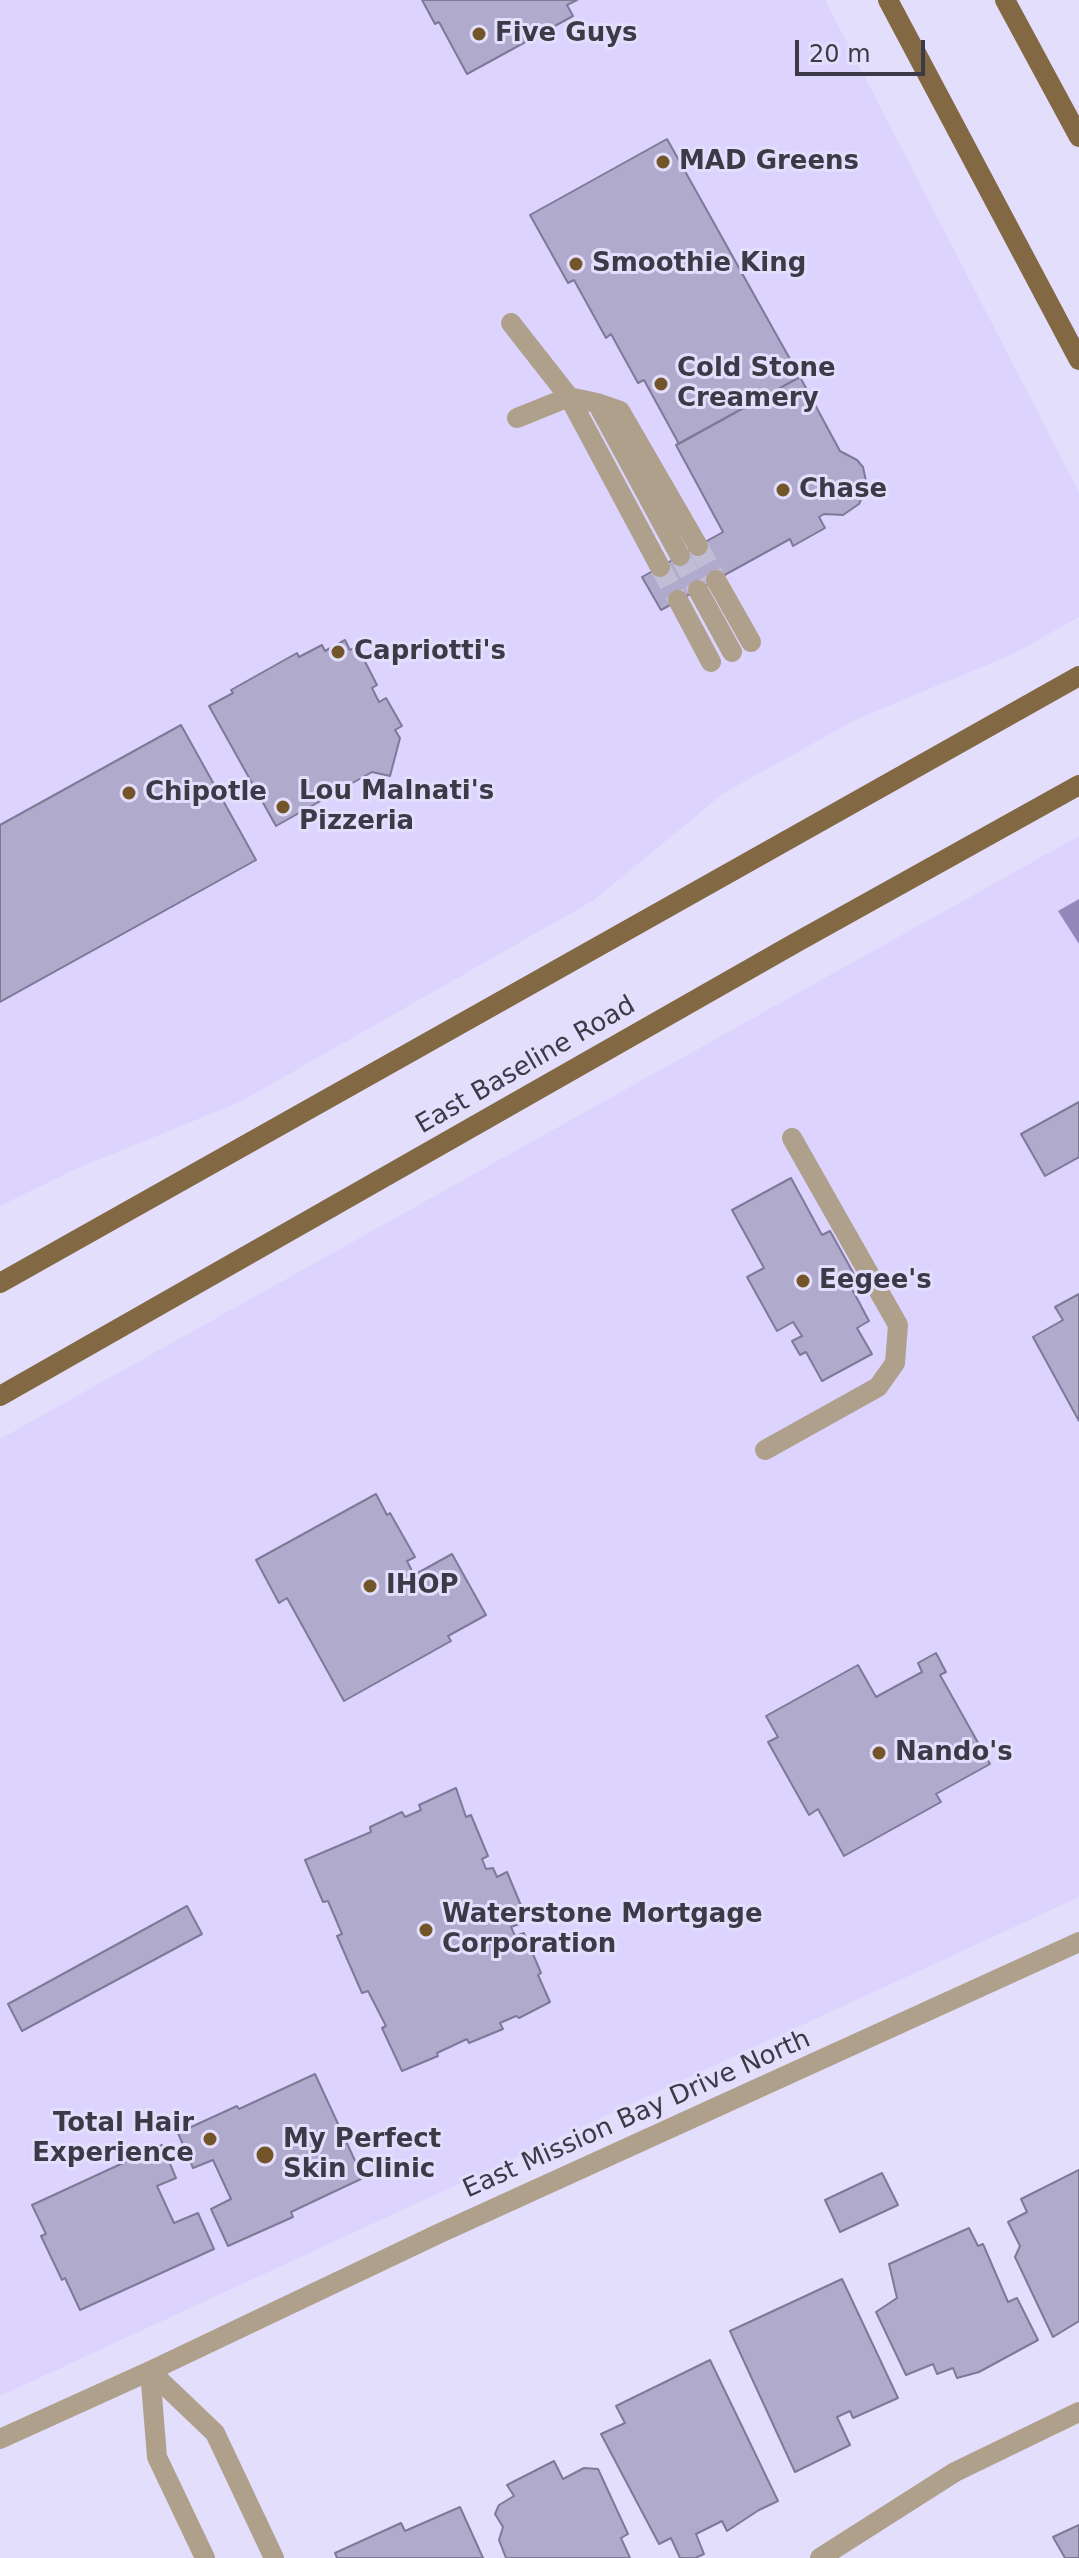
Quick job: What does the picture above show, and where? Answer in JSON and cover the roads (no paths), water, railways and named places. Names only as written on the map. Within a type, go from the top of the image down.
[{"type":"main road","points":[[888,0],[1079,360]]},
{"type":"main road","points":[[1005,0],[1079,137]]},
{"type":"main road","points":[[0,1283],[1079,676]]},
{"type":"main road","name":"East Baseline Road","points":[[0,1396],[1079,785]]},
{"type":"street","points":[[511,323],[569,397],[660,567]]},
{"type":"street","points":[[517,418],[569,397],[620,411],[689,551]]},
{"type":"street","points":[[732,652],[707,585],[751,642]]},
{"type":"street","points":[[678,600],[711,662]]},
{"type":"street","points":[[765,1450],[878,1387],[895,1363],[898,1325],[792,1138]]},
{"type":"street","name":"East Mission Bay Drive North","points":[[0,2439],[438,2234],[1079,1942]]},
{"type":"street","points":[[150,2371],[157,2457],[205,2558]]},
{"type":"street","points":[[150,2371],[215,2433],[274,2558]]},
{"type":"street","points":[[820,2558],[955,2472],[1079,2412]]},
{"type":"tunnel","points":[[698,546],[716,580]]},
{"type":"tunnel","points":[[680,556],[698,590]]},
{"type":"tunnel","points":[[660,567],[678,600]]},
{"type":"place","name":"Five Guys","points":[[479,34]]},
{"type":"place","name":"MAD Greens","points":[[663,162]]},
{"type":"place","name":"Smoothie King","points":[[576,264]]},
{"type":"place","name":"Cold Stone Creamery","points":[[661,384]]},
{"type":"place","name":"Chase","points":[[783,490]]},
{"type":"place","name":"Capriotti's","points":[[338,652]]},
{"type":"place","name":"Chipotle","points":[[129,793]]},
{"type":"place","name":"Lou Malnati's Pizzeria","points":[[283,807]]},
{"type":"place","name":"Eegee's","points":[[803,1281]]},
{"type":"place","name":"IHOP","points":[[370,1586]]},
{"type":"place","name":"Nando's","points":[[879,1753]]},
{"type":"place","name":"Waterstone Mortgage Corporation","points":[[426,1930]]},
{"type":"place","name":"Total Hair Experience","points":[[210,2139]]},
{"type":"place","name":"My Perfect Skin Clinic","points":[[265,2155]]}]
